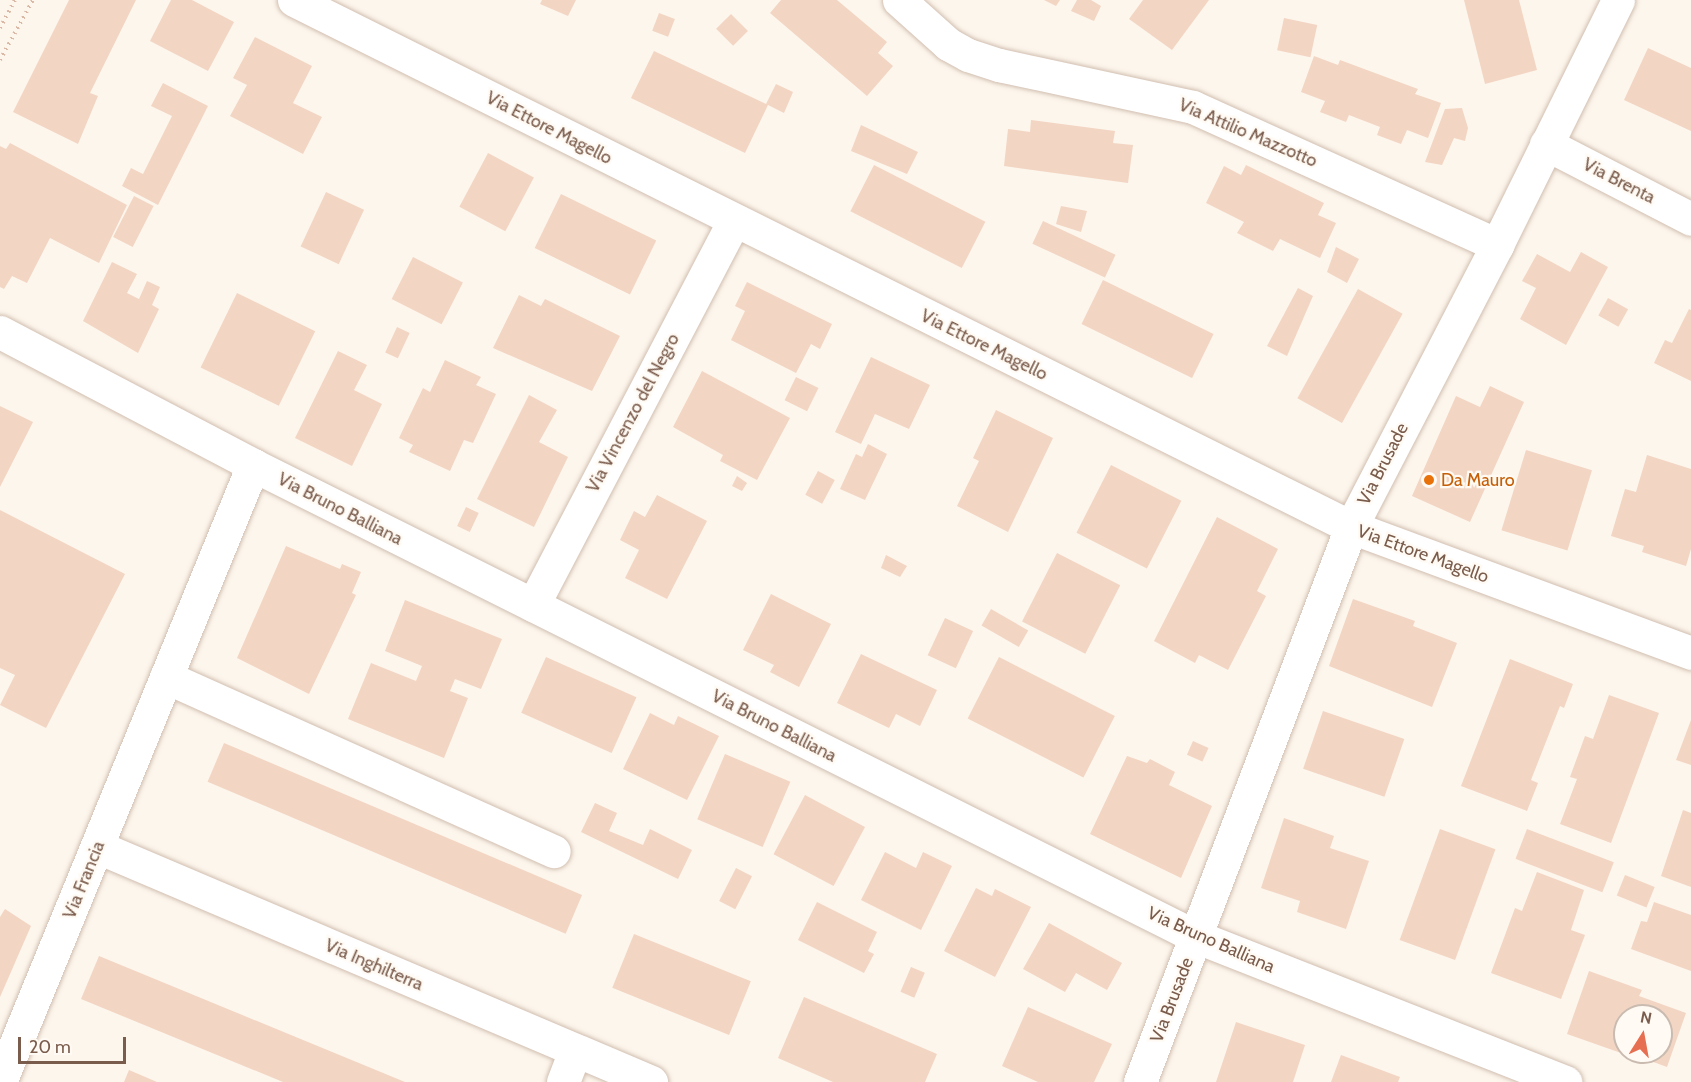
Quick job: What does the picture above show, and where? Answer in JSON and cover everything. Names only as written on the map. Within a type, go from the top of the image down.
[{"type":"street","name":"Via Ettore Magello","points":[[294,0],[1351,527],[1691,653]]},
{"type":"street","name":"Via Attilio Mazzotto","points":[[899,0],[948,44],[968,55],[999,65],[1193,107],[1497,245]]},
{"type":"street","name":"Via Brusade","points":[[1140,1082],[1351,527],[1497,245],[1618,0]]},
{"type":"street","name":"Via Brenta","points":[[1546,144],[1691,219]]},
{"type":"street","name":"Via Vincenzo del Negro","points":[[532,605],[734,221]]},
{"type":"street","name":"Via Bruno Balliana","points":[[0,332],[253,465],[1197,937],[1566,1082]]},
{"type":"street","name":"Via Francia","points":[[0,1082],[253,465]]},
{"type":"street","points":[[166,677],[554,851]]},
{"type":"street","name":"Via Inghilterra","points":[[98,846],[651,1082]]},
{"type":"street","points":[[563,1082],[575,1050]]},
{"type":"path","points":[[0,28],[15,0]]},
{"type":"path","points":[[0,60],[33,0]]},
{"type":"building","points":[[69,0],[136,0],[90,93],[98,96],[78,144],[13,112]]},
{"type":"building","points":[[171,0],[192,0],[234,22],[208,71],[150,41]]},
{"type":"building","points":[[542,0],[576,0],[568,16],[540,4]]},
{"type":"building","points":[[781,0],[837,0],[887,42],[878,53],[893,66],[867,96],[770,13]]},
{"type":"building","points":[[1044,0],[1060,0],[1056,6]]},
{"type":"building","points":[[1077,0],[1091,0],[1101,6],[1094,21],[1071,11]]},
{"type":"building","points":[[1143,0],[1209,0],[1172,50],[1129,19]]},
{"type":"building","points":[[1464,0],[1519,0],[1537,70],[1485,84]]},
{"type":"building","points":[[659,13],[675,19],[668,37],[652,31]]},
{"type":"building","points":[[731,14],[748,31],[733,46],[716,29]]},
{"type":"building","points":[[1284,18],[1317,25],[1310,57],[1277,50]]},
{"type":"building","points":[[255,37],[312,66],[293,103],[322,117],[303,154],[230,116],[247,85],[233,78]]},
{"type":"building","points":[[1648,48],[1691,68],[1691,131],[1624,100]]},
{"type":"building","points":[[654,51],[766,104],[776,84],[793,92],[784,113],[768,105],[745,153],[631,98]]},
{"type":"building","points":[[1314,56],[1338,65],[1340,60],[1418,89],[1415,94],[1441,103],[1428,138],[1407,130],[1401,144],[1377,135],[1380,127],[1349,115],[1346,122],[1320,112],[1325,101],[1301,92]]},
{"type":"building","points":[[163,83],[208,106],[158,205],[122,186],[131,168],[143,174],[172,116],[151,106]]},
{"type":"building","points":[[1462,108],[1468,128],[1465,141],[1454,138],[1442,165],[1425,162],[1445,109]]},
{"type":"building","points":[[1031,120],[1115,131],[1113,143],[1133,145],[1128,183],[1004,166],[1008,129],[1030,132]]},
{"type":"building","points":[[861,125],[918,152],[907,174],[851,151]]},
{"type":"building","points":[[10,143],[127,205],[99,263],[50,238],[27,283],[12,276],[4,289],[0,287],[0,146],[6,149]]},
{"type":"building","points":[[488,153],[534,177],[505,231],[459,207]]},
{"type":"building","points":[[874,165],[985,222],[962,268],[850,211]]},
{"type":"building","points":[[1246,165],[1324,203],[1318,215],[1336,223],[1320,258],[1280,239],[1273,251],[1237,233],[1244,222],[1206,203],[1224,166],[1241,175]]},
{"type":"building","points":[[326,192],[364,210],[339,264],[301,246]]},
{"type":"building","points":[[561,194],[656,240],[630,294],[535,248]]},
{"type":"building","points":[[134,196],[154,206],[133,247],[113,237]]},
{"type":"building","points":[[1061,206],[1087,211],[1081,232],[1056,224]]},
{"type":"building","points":[[1043,221],[1116,255],[1105,277],[1032,244]]},
{"type":"building","points":[[1336,247],[1359,259],[1347,283],[1327,272]]},
{"type":"building","points":[[1581,252],[1608,267],[1566,345],[1520,319],[1536,288],[1522,281],[1537,254],[1570,272]]},
{"type":"building","points":[[413,257],[463,282],[442,324],[392,299]]},
{"type":"building","points":[[112,262],[137,274],[127,293],[139,299],[147,281],[160,287],[152,305],[159,309],[138,353],[83,321]]},
{"type":"building","points":[[1103,280],[1214,334],[1192,378],[1082,324]]},
{"type":"building","points":[[747,282],[832,324],[820,349],[811,344],[796,373],[731,340],[745,311],[735,306]]},
{"type":"building","points":[[1298,288],[1313,296],[1287,356],[1267,346]]},
{"type":"building","points":[[1358,289],[1403,314],[1342,423],[1297,398]]},
{"type":"building","points":[[237,293],[315,331],[279,406],[201,368]]},
{"type":"building","points":[[519,295],[541,306],[545,299],[620,336],[592,391],[493,348]]},
{"type":"building","points":[[1608,298],[1628,309],[1618,327],[1598,315]]},
{"type":"building","points":[[1689,309],[1691,310],[1691,381],[1654,363],[1665,340],[1672,343]]},
{"type":"building","points":[[397,327],[410,333],[398,358],[385,352]]},
{"type":"building","points":[[338,351],[367,365],[354,390],[382,404],[352,466],[295,438]]},
{"type":"building","points":[[871,357],[930,385],[909,429],[875,414],[861,444],[835,432]]},
{"type":"building","points":[[445,360],[481,377],[476,385],[496,394],[473,443],[464,440],[450,471],[409,452],[413,445],[399,438],[423,388],[430,392]]},
{"type":"building","points":[[702,371],[790,418],[757,480],[720,461],[723,455],[673,427]]},
{"type":"building","points":[[796,377],[818,388],[807,411],[785,400]]},
{"type":"building","points":[[1490,386],[1524,402],[1470,522],[1412,496],[1456,396],[1480,407]]},
{"type":"building","points":[[529,395],[557,410],[539,442],[568,457],[534,527],[477,499]]},
{"type":"building","points":[[0,406],[33,422],[0,487]]},
{"type":"building","points":[[996,410],[1053,438],[1008,532],[957,506],[979,461],[973,458]]},
{"type":"building","points":[[868,444],[887,454],[865,500],[840,489],[856,454],[862,457]]},
{"type":"building","points":[[1526,450],[1592,470],[1567,551],[1501,530]]},
{"type":"building","points":[[1647,455],[1691,469],[1691,549],[1686,566],[1642,552],[1644,546],[1611,536],[1625,489],[1636,492]]},
{"type":"building","points":[[1111,465],[1181,501],[1147,569],[1076,533]]},
{"type":"building","points":[[818,471],[835,480],[822,504],[805,495]]},
{"type":"building","points":[[737,476],[747,483],[742,491],[732,486]]},
{"type":"building","points":[[657,495],[707,521],[667,599],[625,578],[639,550],[620,540],[634,511],[645,517]]},
{"type":"building","points":[[466,507],[479,513],[470,532],[457,526]]},
{"type":"building","points":[[0,510],[125,574],[46,728],[0,705],[15,675],[0,668]]},
{"type":"building","points":[[1217,517],[1278,549],[1257,591],[1266,596],[1228,670],[1199,655],[1195,663],[1154,641]]},
{"type":"building","points":[[286,546],[340,569],[342,564],[361,572],[352,593],[356,595],[309,694],[237,658]]},
{"type":"building","points":[[1057,553],[1120,585],[1085,654],[1022,622]]},
{"type":"building","points":[[886,555],[907,566],[900,577],[881,568]]},
{"type":"building","points":[[771,594],[831,624],[799,687],[770,672],[774,665],[743,650]]},
{"type":"building","points":[[1353,599],[1415,621],[1413,626],[1457,643],[1432,707],[1329,666]]},
{"type":"building","points":[[405,600],[502,639],[481,689],[455,679],[450,691],[468,698],[444,758],[348,719],[371,663],[416,681],[422,666],[385,651]]},
{"type":"building","points":[[991,609],[1028,630],[1019,647],[982,625]]},
{"type":"building","points":[[945,618],[973,631],[956,668],[928,655]]},
{"type":"building","points":[[861,654],[937,690],[920,726],[896,714],[889,728],[837,703]]},
{"type":"building","points":[[546,657],[636,697],[612,753],[521,713]]},
{"type":"building","points":[[999,657],[1115,716],[1084,777],[968,718]]},
{"type":"building","points":[[1510,659],[1573,684],[1564,708],[1560,706],[1531,780],[1538,783],[1527,811],[1461,786]]},
{"type":"building","points":[[1609,695],[1659,713],[1611,843],[1560,824],[1577,779],[1570,777],[1585,736],[1593,739]]},
{"type":"building","points":[[1323,711],[1404,739],[1384,797],[1303,769]]},
{"type":"building","points":[[650,713],[674,725],[678,716],[719,736],[687,800],[623,769]]},
{"type":"building","points":[[1691,720],[1691,765],[1676,760]]},
{"type":"building","points":[[1193,741],[1209,748],[1202,762],[1187,755]]},
{"type":"building","points":[[224,743],[582,895],[566,934],[208,782]]},
{"type":"building","points":[[725,754],[790,782],[763,847],[697,819]]},
{"type":"building","points":[[1127,756],[1147,763],[1150,759],[1175,772],[1169,785],[1212,806],[1181,878],[1090,834]]},
{"type":"building","points":[[805,795],[865,827],[834,886],[774,854]]},
{"type":"building","points":[[595,803],[617,813],[609,831],[643,845],[650,829],[692,850],[678,879],[581,832]]},
{"type":"building","points":[[1683,810],[1691,813],[1691,887],[1661,876]]},
{"type":"building","points":[[1284,818],[1334,836],[1330,848],[1369,861],[1346,929],[1297,912],[1300,901],[1261,888]]},
{"type":"building","points":[[1440,829],[1495,849],[1455,960],[1400,940]]},
{"type":"building","points":[[1527,829],[1614,862],[1602,892],[1516,859]]},
{"type":"building","points":[[885,852],[916,868],[923,852],[952,866],[921,930],[861,900]]},
{"type":"building","points":[[736,868],[752,876],[735,909],[719,901]]},
{"type":"building","points":[[1537,872],[1584,890],[1571,930],[1585,935],[1561,999],[1491,973],[1515,908],[1522,911]]},
{"type":"building","points":[[1625,875],[1655,887],[1646,907],[1617,895]]},
{"type":"building","points":[[976,888],[992,896],[995,889],[1031,907],[995,977],[944,951]]},
{"type":"building","points":[[817,902],[877,932],[868,951],[874,954],[864,973],[798,940]]},
{"type":"building","points":[[1654,902],[1691,915],[1691,971],[1631,949],[1641,921],[1647,922]]},
{"type":"building","points":[[5,909],[31,926],[0,997],[0,917]]},
{"type":"building","points":[[1049,923],[1122,963],[1107,990],[1076,973],[1065,992],[1023,969]]},
{"type":"building","points":[[634,934],[751,981],[729,1035],[612,988]]},
{"type":"building","points":[[99,956],[405,1082],[283,1082],[81,999]]},
{"type":"building","points":[[911,967],[925,973],[914,998],[900,992]]},
{"type":"building","points":[[1589,971],[1642,990],[1639,996],[1661,1004],[1613,1004],[1613,1050],[1567,1034]]},
{"type":"building","points":[[804,997],[937,1054],[925,1082],[833,1082],[778,1058]]},
{"type":"building","points":[[1028,1007],[1112,1044],[1094,1082],[1038,1082],[1002,1066]]},
{"type":"building","points":[[1673,1008],[1686,1013],[1673,1050]]},
{"type":"building","points":[[1236,1022],[1305,1045],[1293,1082],[1216,1082]]},
{"type":"building","points":[[1341,1055],[1400,1077],[1398,1082],[1331,1082]]},
{"type":"building","points":[[129,1070],[157,1082],[124,1082]]},
{"type":"place","name":"Da Mauro","points":[[1429,480]]}]
